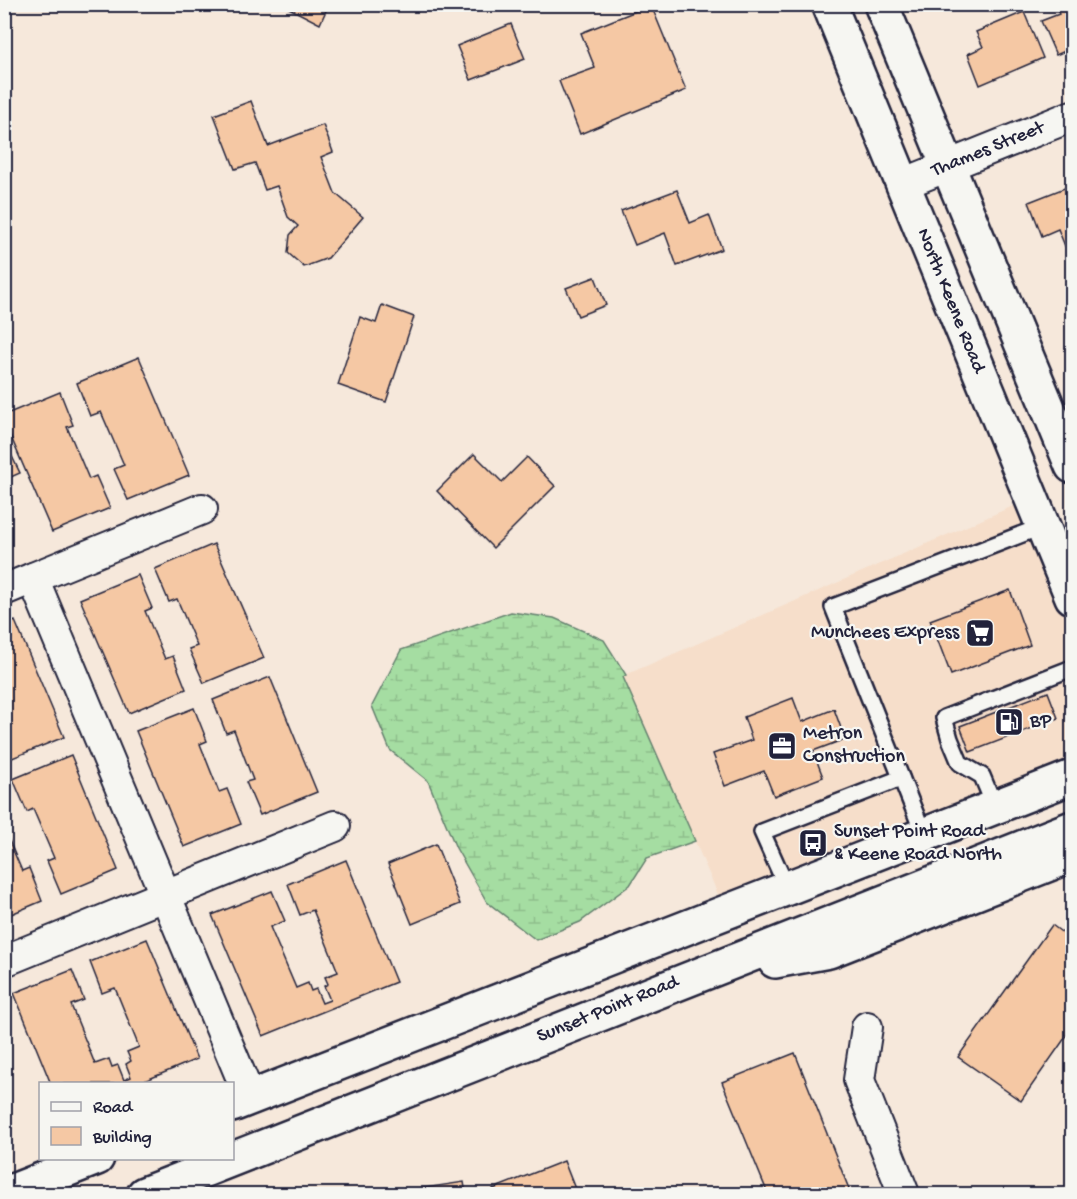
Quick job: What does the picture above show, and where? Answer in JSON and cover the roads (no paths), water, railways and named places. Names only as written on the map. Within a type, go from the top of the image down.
[{"type":"main road","name":"North Keene Road","points":[[829,4],[1072,597]]},
{"type":"main road","points":[[881,4],[947,166],[1069,450]]},
{"type":"main road","points":[[964,333],[1030,441],[1072,544]]},
{"type":"main road","points":[[241,1102],[1072,777]]},
{"type":"main road","points":[[729,963],[835,902],[1072,809]]},
{"type":"main road","name":"Sunset Point Road","points":[[234,1158],[1072,828]]},
{"type":"main road","points":[[694,977],[829,951],[1072,855]]},
{"type":"main road","points":[[14,1193],[92,1160]]},
{"type":"main road","name":"Sunset Point Road","points":[[144,1194],[230,1160]]},
{"type":"street","name":"Thames Street","points":[[903,184],[1072,116]]},
{"type":"street","points":[[4,590],[202,509]]},
{"type":"street","points":[[33,578],[165,895],[234,1082]]},
{"type":"street","points":[[4,961],[334,826]]},
{"type":"street","points":[[867,1027],[859,1080],[904,1194]]},
{"type":"street","points":[[234,1083],[241,1102]]},
{"type":"lane","points":[[924,835],[832,607],[1043,526]]},
{"type":"lane","points":[[995,807],[982,776],[960,763],[944,718],[1072,668]]},
{"type":"lane","points":[[786,888],[762,832],[901,778]]},
{"type":"place","name":"Munchees Express","points":[[980,633]]},
{"type":"place","name":"BP","points":[[1009,722]]},
{"type":"place","name":"Metron Construction","points":[[782,746]]},
{"type":"place","name":"Sunset Point Road & Keene Road North","points":[[813,843]]}]
